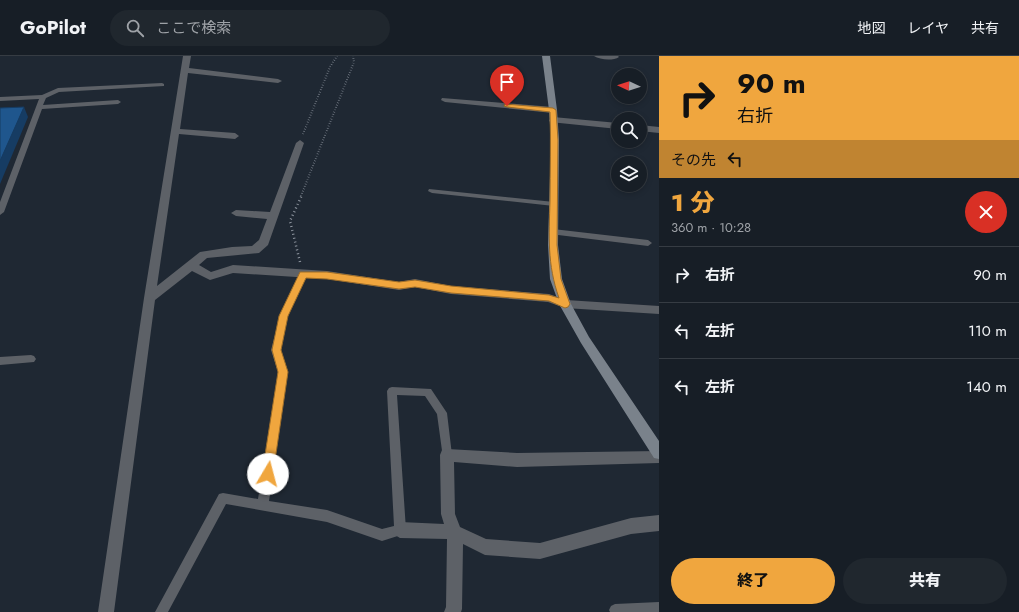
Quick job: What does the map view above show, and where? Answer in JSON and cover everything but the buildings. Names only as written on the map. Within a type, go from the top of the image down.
[{"type":"street","points":[[106,612],[150,298],[187,56]]},
{"type":"street","points":[[546,56],[553,115],[553,245],[556,279],[565,304],[585,340],[659,453]]},
{"type":"street","points":[[598,56],[615,58]]},
{"type":"street","points":[[185,70],[278,81]]},
{"type":"street","points":[[445,100],[611,125]]},
{"type":"street","points":[[647,129],[659,130]]},
{"type":"street","points":[[176,131],[235,136]]},
{"type":"street","points":[[150,298],[204,255],[232,251],[255,250],[264,242],[300,143]]},
{"type":"street","points":[[236,213],[273,216]]},
{"type":"street","points":[[192,266],[210,276],[233,269],[327,276],[399,286],[415,284],[451,290],[549,298],[565,304],[659,310]]},
{"type":"street","points":[[452,612],[454,609],[455,532],[448,514],[447,455],[517,460],[659,458]]},
{"type":"street","points":[[400,530],[455,532],[486,547],[540,551],[594,535],[632,526],[659,523]]},
{"type":"lane","points":[[0,99],[43,97],[58,90],[162,85]]},
{"type":"lane","points":[[0,212],[43,97]]},
{"type":"lane","points":[[39,107],[118,102]]},
{"type":"lane","points":[[432,191],[554,204]]},
{"type":"lane","points":[[553,232],[648,243]]},
{"type":"lane","points":[[263,504],[283,372],[276,350],[284,316],[303,275]]},
{"type":"lane","points":[[0,361],[31,359]]},
{"type":"lane","points":[[162,612],[223,498],[327,516],[382,535],[400,530],[392,391],[428,392],[442,413],[447,455]]},
{"type":"lane","points":[[615,610],[659,608]]},
{"type":"path","points":[[300,143],[330,67],[337,56]]},
{"type":"path","points":[[303,275],[290,221],[308,181],[354,62],[353,56]]},
{"type":"route","points":[[268,474],[283,372],[276,350],[284,316],[303,275],[327,276],[399,286],[415,284],[451,290],[549,298],[565,304],[556,279],[553,245],[553,110],[507,106]]}]
